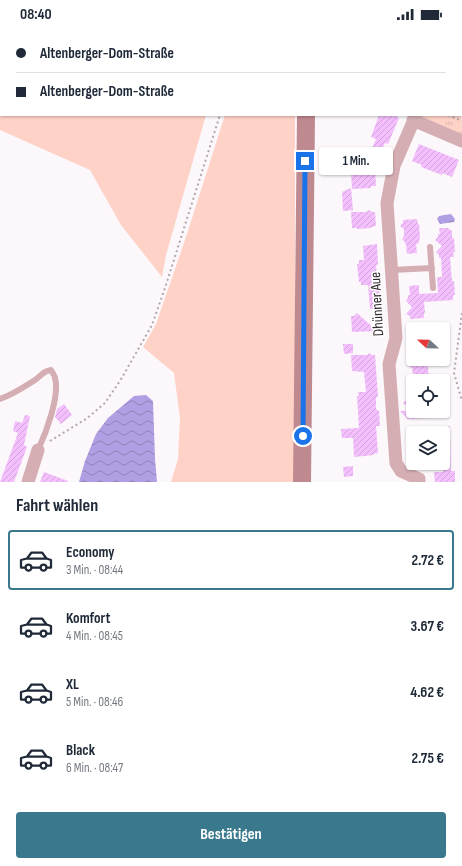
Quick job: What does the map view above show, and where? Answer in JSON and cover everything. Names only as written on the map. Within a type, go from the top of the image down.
[{"type":"main road","points":[[302,482],[306,116]]},
{"type":"street","points":[[414,118],[462,141]]},
{"type":"street","name":"Dhünner Aue","points":[[414,118],[394,166],[387,203],[396,338],[389,364],[396,463],[401,471],[419,479],[419,482]]},
{"type":"street","points":[[28,482],[38,450]]},
{"type":"lane","points":[[430,247],[433,288]]},
{"type":"lane","points":[[392,270],[432,268]]},
{"type":"lane","points":[[0,399],[36,379],[45,371],[51,370],[55,378],[56,393],[46,431],[38,450]]},
{"type":"path","points":[[38,450],[86,419],[105,403],[120,381],[152,325],[220,116]]},
{"type":"path","points":[[452,116],[462,121]]},
{"type":"path","points":[[462,313],[454,373],[462,401]]},
{"type":"green space","points":[[0,116],[206,116],[166,255],[162,277],[121,225],[90,170],[0,130]]},
{"type":"green space","points":[[225,116],[295,116],[295,482],[171,482],[178,459],[180,418],[174,373],[143,347],[156,324],[186,237]]},
{"type":"green space","points":[[461,116],[462,137],[422,117]]},
{"type":"water","points":[[451,214],[455,219],[454,222],[440,224],[437,219],[439,216]]},
{"type":"water","points":[[146,395],[153,401],[157,482],[79,482],[85,461],[96,434],[108,418],[134,396]]},
{"type":"building","points":[[379,116],[398,116],[399,118],[388,144],[385,143],[375,166],[376,186],[371,186],[371,188],[352,189],[351,173],[362,171],[376,139],[371,137]]},
{"type":"building","points":[[419,144],[459,160],[452,177],[421,167],[422,165],[412,161]]},
{"type":"building","points":[[351,188],[353,210],[343,211],[342,192]]},
{"type":"building","points":[[369,210],[375,212],[376,226],[371,228],[352,228],[351,212],[366,212]]},
{"type":"building","points":[[417,219],[420,238],[419,243],[416,244],[417,253],[407,254],[406,244],[402,239],[404,236],[404,229],[400,226],[403,223],[403,220]]},
{"type":"building","points":[[439,228],[448,228],[452,231],[452,238],[454,238],[454,257],[450,257],[455,295],[453,295],[453,300],[424,302],[424,318],[410,319],[410,316],[406,314],[412,307],[406,301],[408,295],[410,295],[409,286],[419,285],[419,294],[438,293],[437,277],[442,277],[441,258],[439,258],[439,255],[436,252],[442,246],[435,240],[438,237],[438,234],[440,234]]},
{"type":"building","points":[[377,244],[378,264],[376,266],[377,277],[379,279],[380,308],[370,309],[368,285],[361,285],[361,282],[359,282],[357,264],[359,264],[359,260],[364,260],[363,246]]},
{"type":"building","points":[[357,313],[377,331],[352,332],[351,316],[354,316]]},
{"type":"building","points":[[343,344],[353,344],[353,353],[344,354]]},
{"type":"building","points":[[369,353],[375,355],[378,396],[376,398],[376,409],[379,411],[380,426],[376,426],[378,453],[373,454],[374,455],[354,457],[353,438],[342,438],[341,429],[359,428],[357,396],[359,396],[358,392],[366,392],[364,372],[352,371],[351,355],[367,355]]},
{"type":"building","points":[[409,366],[428,366],[429,374],[413,374],[412,368]]},
{"type":"building","points":[[64,404],[72,415],[61,424],[55,417],[57,409]]},
{"type":"building","points":[[400,411],[406,411],[406,417]]},
{"type":"building","points":[[25,415],[30,416],[24,445],[27,447],[14,482],[0,482],[18,433],[13,431],[15,421],[22,423]]},
{"type":"building","points":[[407,418],[430,418],[408,419]]},
{"type":"building","points":[[450,426],[451,471],[455,471],[455,482],[435,482],[434,472],[443,472],[443,470],[450,470]]},
{"type":"building","points":[[353,466],[353,476],[344,477],[343,467]]},
{"type":"building","points":[[44,472],[68,481],[68,482],[40,482]]},
{"type":"route","points":[[303,436],[305,161]]}]
